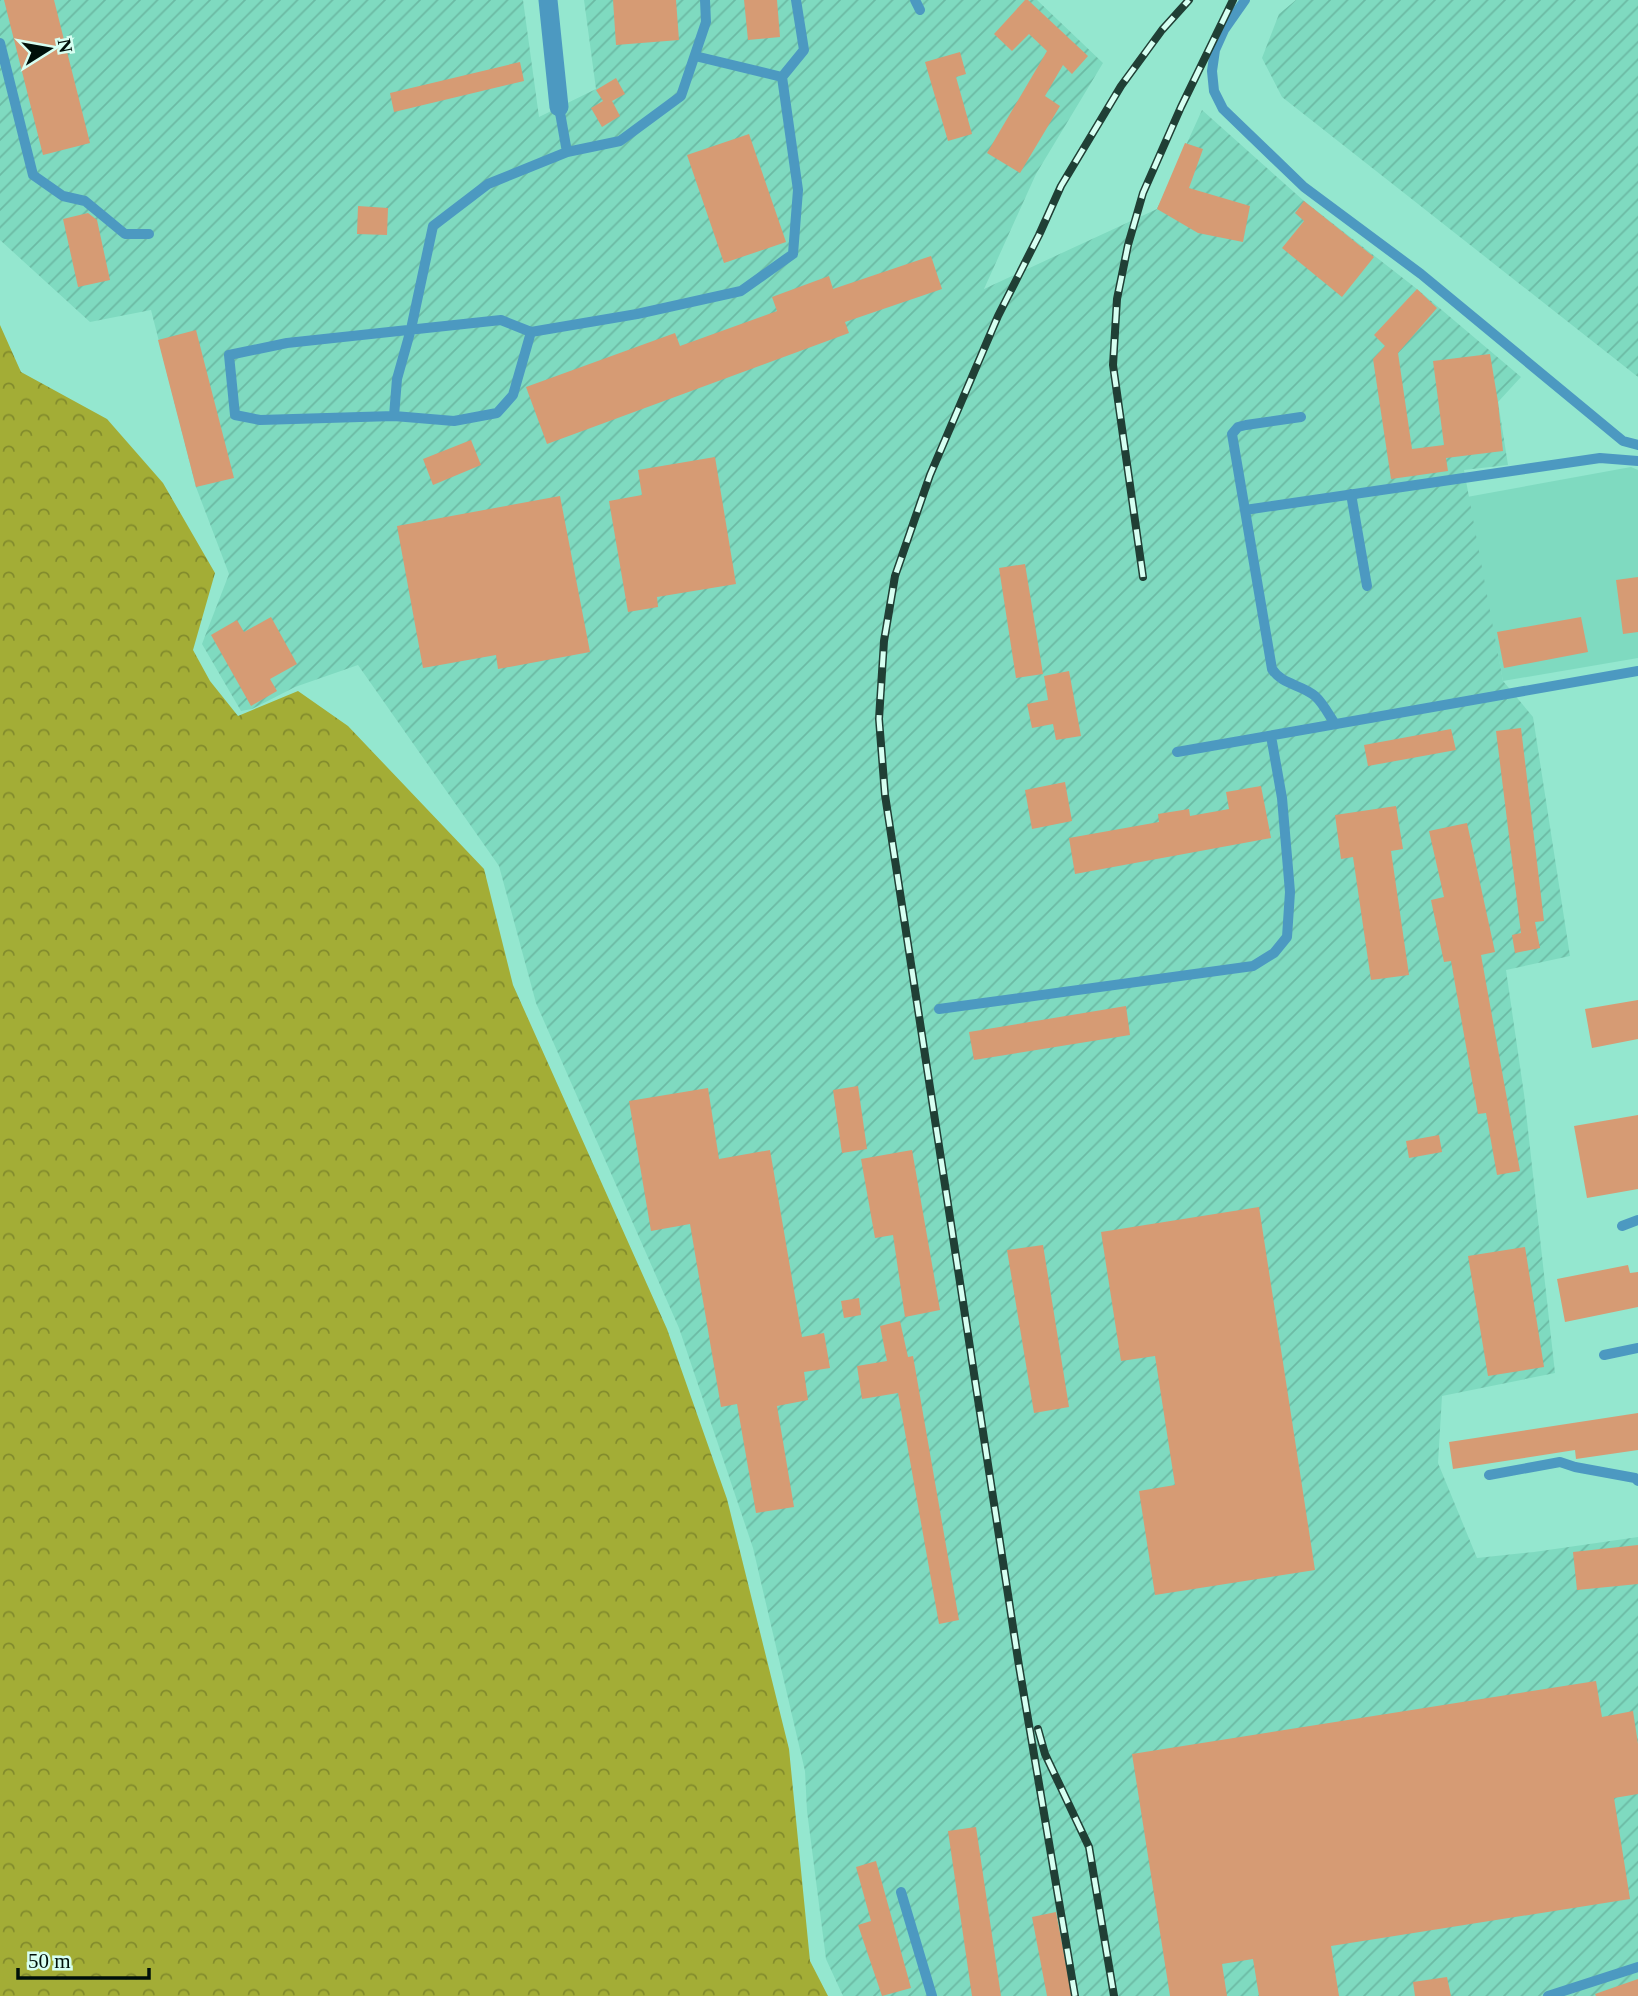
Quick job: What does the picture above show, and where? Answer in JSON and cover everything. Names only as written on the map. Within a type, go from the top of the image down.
[{"type":"street","points":[[548,0],[559,107]]},
{"type":"lane","points":[[394,416],[397,379],[411,329],[433,226],[488,184],[567,152],[620,141],[681,96],[706,22],[705,0]]},
{"type":"lane","points":[[531,332],[513,395],[497,413],[454,421],[394,416],[260,421],[235,415],[229,355],[287,344],[500,320],[531,332],[637,314],[741,291],[793,254],[798,190],[782,77],[804,50],[796,0]]},
{"type":"lane","points":[[915,0],[920,10]]},
{"type":"lane","points":[[1245,0],[1215,50],[1212,72],[1214,91],[1223,109],[1304,187],[1421,274],[1623,441],[1638,445]]},
{"type":"lane","points":[[0,43],[33,175],[63,196],[85,201],[125,234],[149,234]]},
{"type":"lane","points":[[695,57],[782,77]]},
{"type":"lane","points":[[559,107],[567,152]]},
{"type":"lane","points":[[1301,417],[1246,425],[1238,427],[1232,434],[1272,669],[1278,678],[1298,685],[1317,697],[1335,724]]},
{"type":"lane","points":[[1245,510],[1600,458],[1638,461]]},
{"type":"lane","points":[[1351,494],[1367,586]]},
{"type":"lane","points":[[1177,752],[1638,671]]},
{"type":"lane","points":[[939,1009],[1253,965],[1274,953],[1287,937],[1290,892],[1282,798],[1271,736]]},
{"type":"lane","points":[[1622,1226],[1638,1220]]},
{"type":"lane","points":[[1604,1354],[1638,1348]]},
{"type":"lane","points":[[1489,1475],[1560,1462],[1635,1478],[1638,1481]]},
{"type":"lane","points":[[901,1892],[932,1996]]},
{"type":"lane","points":[[1548,1996],[1638,1967]]},
{"type":"shaded area","points":[[0,0],[523,0],[539,117],[596,89],[584,0],[1037,0],[1103,63],[1036,174],[984,289],[1157,209],[1202,110],[1304,201],[1417,289],[1521,377],[1498,402],[1508,465],[1464,470],[1503,681],[1533,717],[1570,956],[1506,970],[1524,1094],[1555,1373],[1442,1396],[1438,1463],[1477,1558],[1638,1537],[1638,1996],[843,1996],[826,1959],[807,1811],[805,1771],[753,1548],[679,1328],[536,1003],[499,866],[358,665],[295,687],[252,709],[241,711],[202,644],[229,574],[196,487],[151,310],[90,322],[0,240]]},
{"type":"shaded area","points":[[1296,0],[1638,0],[1638,377],[1282,97],[1262,58],[1279,14]]},
{"type":"shaded area","points":[[1631,467],[1638,470],[1638,658],[1503,681],[1467,497]]},
{"type":"green space","points":[[0,325],[21,372],[107,419],[163,483],[215,573],[193,650],[210,681],[238,716],[298,691],[348,726],[484,869],[513,985],[667,1329],[727,1499],[789,1749],[810,1961],[828,1996],[0,1996]]},
{"type":"building","points":[[4,0],[54,0],[90,143],[43,155]]},
{"type":"building","points":[[613,0],[676,0],[679,40],[616,45]]},
{"type":"building","points":[[744,0],[777,0],[780,37],[748,40]]},
{"type":"building","points":[[1025,0],[1088,56],[1072,74],[1063,65],[1045,96],[1060,106],[1020,173],[987,153],[1047,51],[1029,34],[1012,51],[994,34]]},
{"type":"building","points":[[960,52],[966,74],[956,77],[972,134],[948,141],[925,62]]},
{"type":"building","points":[[520,62],[524,81],[394,112],[390,93]]},
{"type":"building","points":[[616,78],[625,94],[612,101],[620,116],[602,127],[591,108],[603,101],[596,90]]},
{"type":"building","points":[[749,134],[786,242],[724,263],[687,155]]},
{"type":"building","points":[[1185,143],[1203,149],[1189,188],[1250,206],[1243,242],[1198,233],[1157,209]]},
{"type":"building","points":[[1304,201],[1374,257],[1342,297],[1282,248],[1304,221],[1295,213]]},
{"type":"building","points":[[358,206],[388,208],[387,235],[357,234]]},
{"type":"building","points":[[88,213],[97,220],[110,280],[78,287],[63,219]]},
{"type":"building","points":[[931,256],[942,289],[845,322],[849,333],[547,444],[526,387],[675,333],[680,346],[777,311],[772,297],[829,276],[833,289]]},
{"type":"building","points":[[1417,289],[1437,308],[1398,353],[1412,449],[1444,445],[1433,361],[1490,354],[1503,451],[1446,458],[1448,471],[1391,479],[1373,359],[1385,346],[1374,335]]},
{"type":"building","points":[[196,330],[234,478],[196,487],[158,340]]},
{"type":"building","points":[[471,440],[481,465],[433,485],[423,459]]},
{"type":"building","points":[[715,457],[736,584],[657,597],[658,607],[628,612],[609,501],[642,495],[638,470]]},
{"type":"building","points":[[560,496],[590,652],[498,669],[496,655],[423,668],[397,526]]},
{"type":"building","points":[[1025,564],[1043,674],[1016,678],[999,568]]},
{"type":"building","points":[[1638,577],[1638,632],[1623,634],[1616,580]]},
{"type":"building","points":[[271,617],[297,664],[270,679],[277,691],[251,706],[211,635],[237,620],[244,632]]},
{"type":"building","points":[[1581,617],[1588,652],[1504,668],[1497,632]]},
{"type":"building","points":[[1069,671],[1081,736],[1056,740],[1053,724],[1032,728],[1027,704],[1048,700],[1044,676]]},
{"type":"building","points":[[1521,728],[1544,921],[1535,922],[1540,948],[1515,953],[1512,935],[1521,933],[1496,731]]},
{"type":"building","points":[[1451,729],[1456,750],[1368,766],[1364,745]]},
{"type":"building","points":[[1065,782],[1072,821],[1032,829],[1025,790]]},
{"type":"building","points":[[1261,786],[1271,838],[1075,874],[1069,838],[1159,822],[1158,814],[1189,809],[1190,816],[1229,809],[1226,792]]},
{"type":"building","points":[[1396,806],[1403,849],[1391,851],[1409,975],[1371,980],[1353,857],[1341,859],[1335,815]]},
{"type":"building","points":[[1467,823],[1495,952],[1481,955],[1520,1171],[1497,1175],[1486,1113],[1478,1114],[1451,961],[1444,962],[1431,900],[1444,897],[1429,831]]},
{"type":"building","points":[[1638,1000],[1638,1039],[1592,1048],[1585,1009]]},
{"type":"building","points":[[1126,1006],[1130,1035],[974,1060],[969,1032]]},
{"type":"building","points":[[858,1086],[867,1149],[842,1153],[833,1090]]},
{"type":"building","points":[[708,1088],[719,1159],[770,1150],[802,1337],[824,1333],[830,1368],[804,1372],[808,1400],[777,1406],[794,1507],[756,1513],[737,1404],[721,1407],[690,1224],[651,1231],[629,1101]]},
{"type":"building","points":[[1638,1115],[1638,1189],[1587,1198],[1574,1126]]},
{"type":"building","points":[[1439,1135],[1442,1152],[1409,1158],[1406,1141]]},
{"type":"building","points":[[912,1150],[940,1310],[905,1317],[893,1235],[875,1238],[861,1159]]},
{"type":"building","points":[[1259,1207],[1315,1570],[1155,1595],[1139,1491],[1175,1485],[1155,1356],[1121,1361],[1101,1232]]},
{"type":"building","points":[[1043,1245],[1069,1407],[1034,1413],[1007,1250]]},
{"type":"building","points":[[1525,1247],[1544,1367],[1488,1376],[1468,1256]]},
{"type":"building","points":[[1628,1265],[1630,1273],[1638,1272],[1638,1307],[1565,1322],[1557,1279]]},
{"type":"building","points":[[859,1298],[861,1315],[844,1318],[841,1301]]},
{"type":"building","points":[[900,1321],[908,1357],[913,1356],[959,1620],[939,1624],[898,1393],[862,1399],[857,1366],[887,1361],[880,1326]]},
{"type":"building","points":[[1638,1413],[1638,1450],[1576,1459],[1575,1450],[1453,1469],[1449,1442]]},
{"type":"building","points":[[1638,1545],[1638,1584],[1577,1590],[1573,1552]]},
{"type":"building","points":[[1596,1681],[1602,1717],[1633,1711],[1638,1744],[1638,1794],[1614,1798],[1630,1899],[1331,1946],[1339,1996],[1259,1996],[1253,1959],[1222,1964],[1227,1996],[1170,1996],[1132,1754]]},
{"type":"building","points":[[976,1827],[1001,1996],[972,1996],[948,1831]]},
{"type":"building","points":[[876,1861],[911,1988],[882,1996],[858,1925],[871,1921],[856,1867]]},
{"type":"building","points":[[1056,1912],[1072,1996],[1047,1996],[1032,1917]]},
{"type":"building","points":[[1447,1977],[1451,1996],[1415,1996],[1413,1982]]},
{"type":"building","points":[[1638,1979],[1638,1996],[1595,1994]]},
{"type":"railway","points":[[1075,1996],[1019,1666],[885,795],[879,719],[884,641],[895,576],[930,475],[998,316],[1061,186],[1121,86],[1162,30],[1189,0]]},
{"type":"railway","points":[[1143,577],[1113,365],[1117,299],[1128,245],[1143,193],[1233,0]]},
{"type":"railway","points":[[1038,1729],[1045,1754],[1089,1847],[1114,1996]]}]
